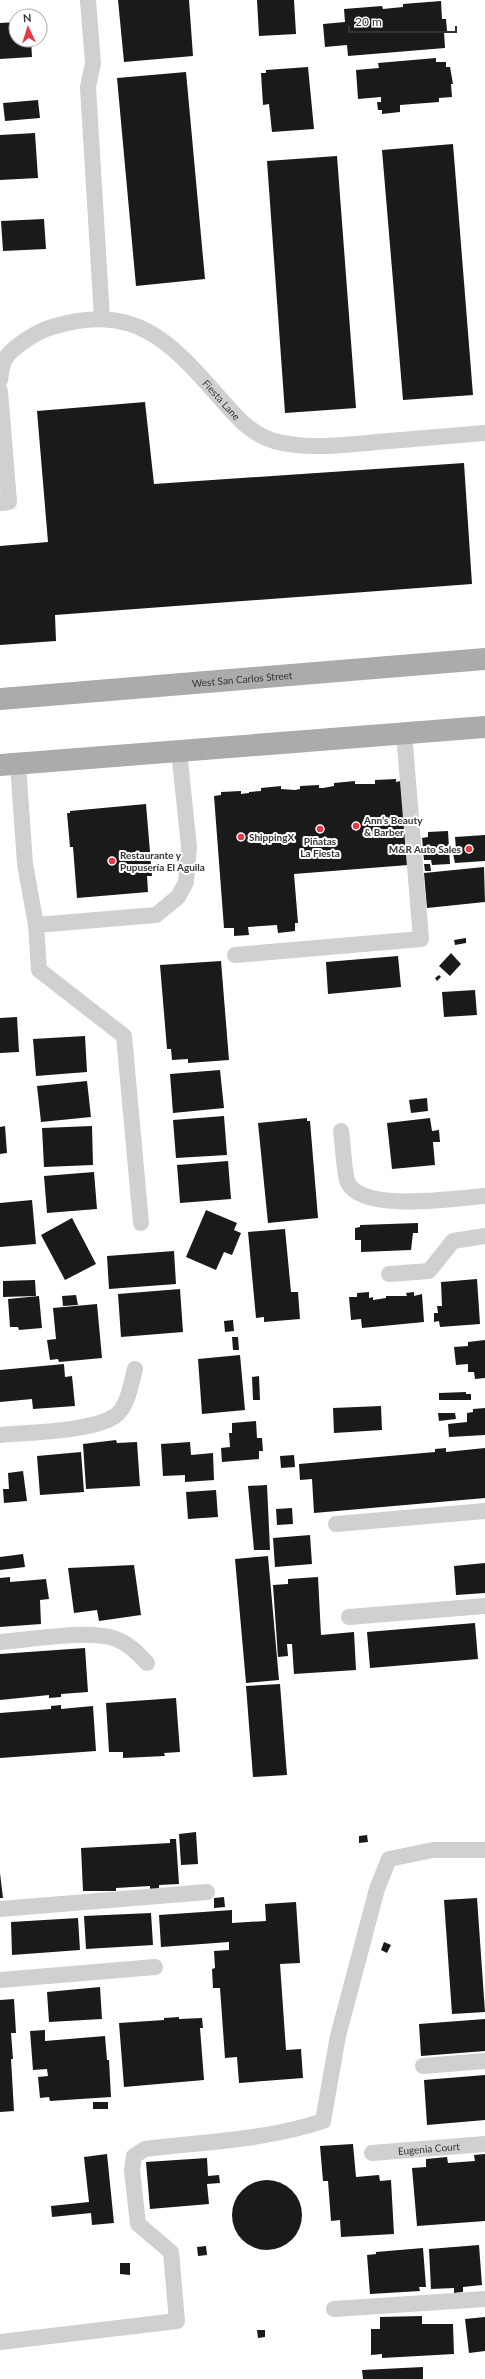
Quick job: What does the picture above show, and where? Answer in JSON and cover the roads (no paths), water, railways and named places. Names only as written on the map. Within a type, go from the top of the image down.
[{"type":"main road","name":"West San Carlos Street","points":[[0,699],[485,659]]},
{"type":"main road","points":[[9,764],[485,727]]},
{"type":"lane","points":[[88,0],[93,63],[88,87],[102,318]]},
{"type":"lane","name":"Fiesta Lane","points":[[0,380],[5,359],[25,340],[49,328],[66,323],[102,318],[132,323],[155,334],[188,363],[233,413],[255,434],[276,441],[305,445],[336,445],[485,433]]},
{"type":"lane","points":[[0,391],[9,502],[0,503]]},
{"type":"lane","points":[[236,955],[421,940],[404,733]]},
{"type":"lane","points":[[36,925],[156,915],[178,897],[186,882],[190,847],[179,751]]},
{"type":"lane","points":[[9,764],[36,925],[39,970],[124,1036],[141,1223]]},
{"type":"lane","points":[[341,1131],[348,1183],[360,1194],[382,1201],[485,1196]]},
{"type":"lane","points":[[389,1274],[430,1271],[453,1241],[485,1236]]},
{"type":"lane","points":[[0,1434],[75,1428],[116,1416],[127,1398],[135,1369]]},
{"type":"lane","points":[[336,1524],[485,1511]]},
{"type":"lane","points":[[349,1617],[485,1606]]},
{"type":"lane","points":[[0,1642],[94,1634],[116,1639],[134,1649],[147,1663]]},
{"type":"lane","points":[[0,2342],[177,2322],[171,2252],[138,2224],[132,2170],[134,2156],[145,2149],[305,2127],[323,2121],[338,2036],[377,1889],[389,1859],[433,1850],[485,1850]]},
{"type":"lane","points":[[0,1909],[208,1892]]},
{"type":"lane","points":[[0,1980],[155,1967]]},
{"type":"lane","points":[[423,2066],[485,2061]]},
{"type":"lane","name":"Eugenia Court","points":[[372,2153],[485,2144]]},
{"type":"lane","points":[[334,2309],[485,2299]]},
{"type":"place","name":"Ann’s Beauty & Barber","points":[[356,826]]},
{"type":"place","name":"Piñatas La Fiesta","points":[[320,829]]},
{"type":"place","name":"ShippingX","points":[[241,837]]},
{"type":"place","name":"M&R Auto Sales","points":[[469,849]]},
{"type":"place","name":"Restaurante y Pupusería El Aguila","points":[[112,861]]}]
